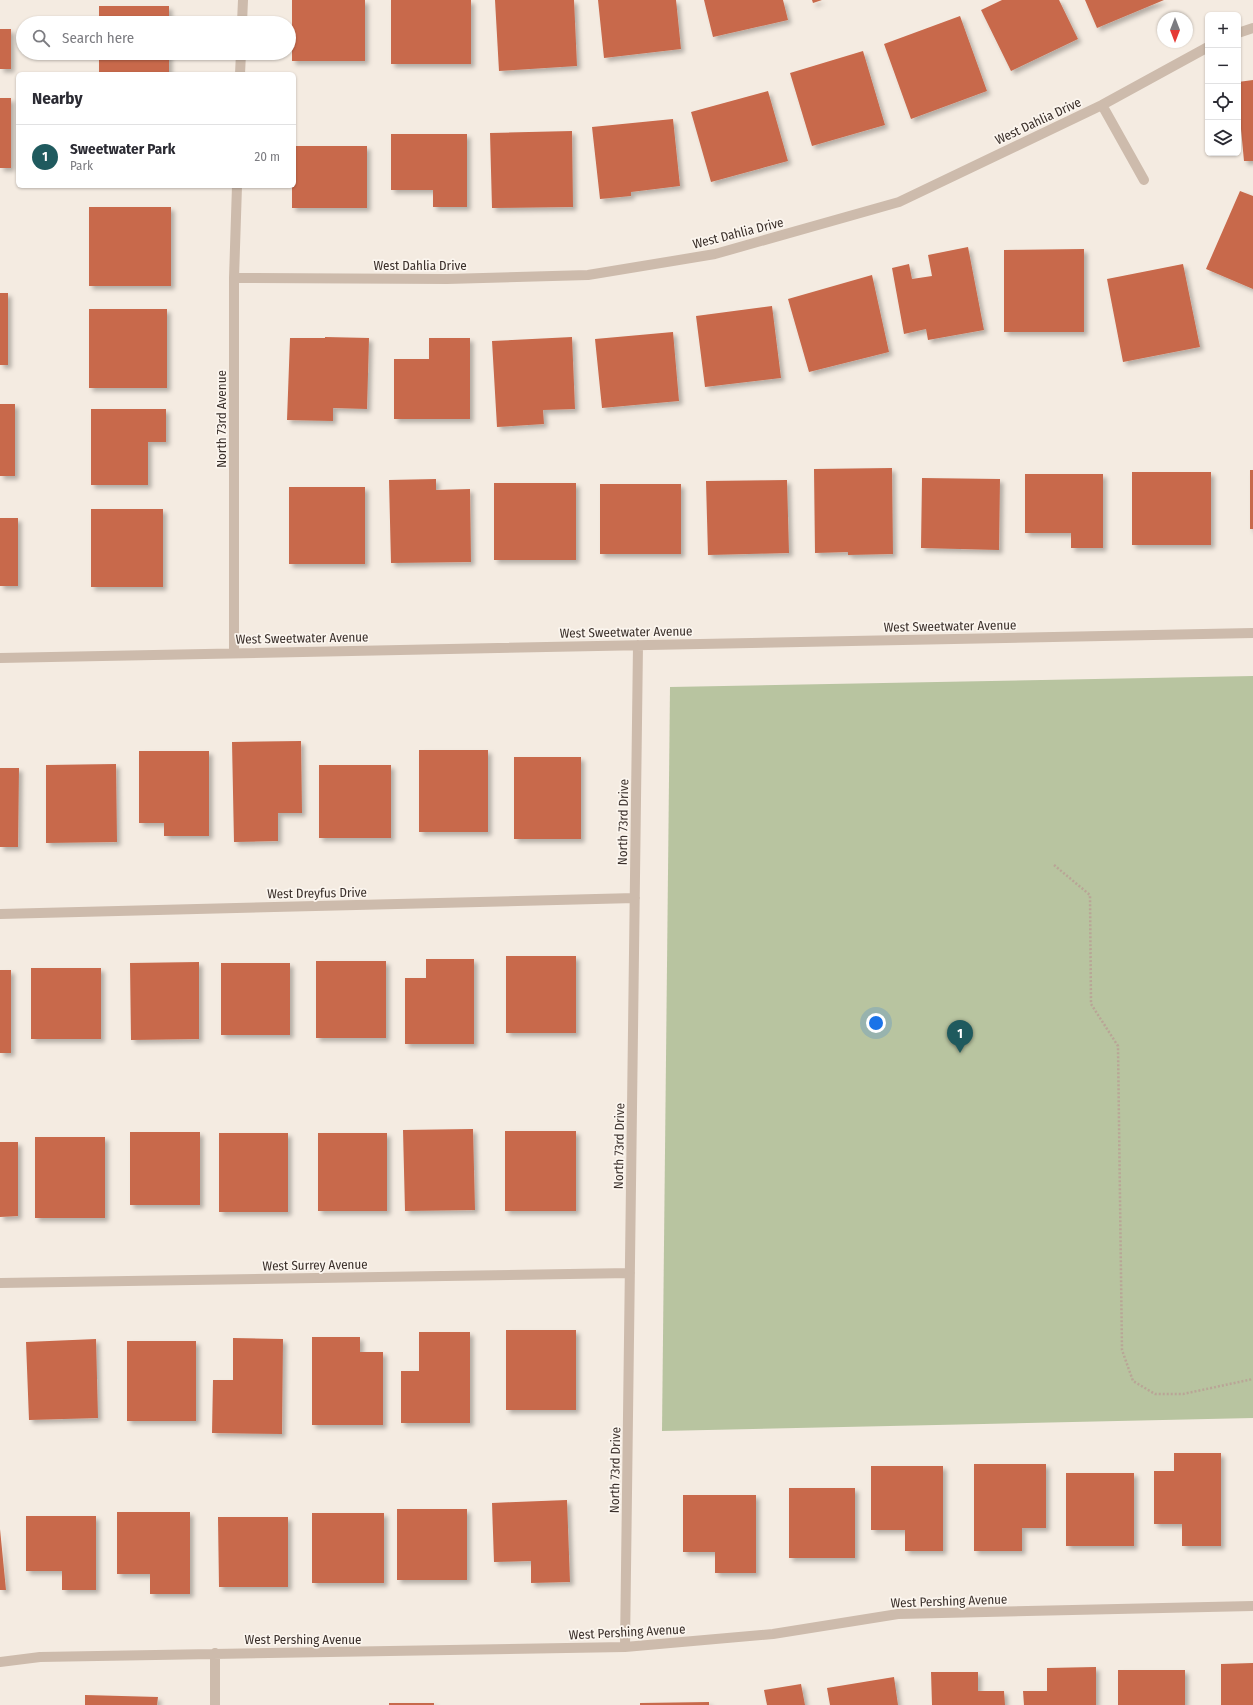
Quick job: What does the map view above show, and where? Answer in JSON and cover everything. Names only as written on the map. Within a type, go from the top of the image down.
[{"type":"street","points":[[242,16],[243,0]]},
{"type":"street","points":[[1241,32],[1253,28]]},
{"type":"street","name":"West Dahlia Drive","points":[[234,278],[447,279],[588,275],[715,254],[899,202],[1102,105],[1205,50]]},
{"type":"street","points":[[240,72],[241,60]]},
{"type":"street","points":[[1102,105],[1144,180]]},
{"type":"street","name":"North 73rd Avenue","points":[[234,653],[234,278],[237,188]]},
{"type":"street","name":"West Sweetwater Avenue","points":[[0,658],[1253,633]]},
{"type":"street","name":"North 73rd Drive","points":[[625,1647],[638,645]]},
{"type":"street","name":"West Dreyfus Drive","points":[[0,914],[635,898]]},
{"type":"street","name":"West Surrey Avenue","points":[[0,1283],[630,1273]]},
{"type":"street","name":"West Pershing Avenue","points":[[0,1662],[40,1657],[625,1647],[773,1634],[898,1614],[1253,1606]]},
{"type":"street","points":[[215,1653],[215,1705]]},
{"type":"path","points":[[1054,865],[1090,895],[1091,1004],[1118,1046],[1122,1350],[1133,1381],[1155,1394],[1183,1394],[1253,1379]]},
{"type":"green space","points":[[1253,676],[1253,1418],[662,1431],[670,687]]},
{"type":"building","points":[[292,0],[365,0],[365,61],[292,61],[296,60],[296,16],[292,16]]},
{"type":"building","points":[[391,0],[471,0],[471,64],[391,64]]},
{"type":"building","points":[[495,0],[574,0],[577,66],[499,71]]},
{"type":"building","points":[[598,0],[676,0],[681,49],[604,58]]},
{"type":"building","points":[[704,0],[783,0],[788,20],[713,37]]},
{"type":"building","points":[[812,0],[822,0],[813,3]]},
{"type":"building","points":[[1002,0],[1059,0],[1078,39],[1011,71],[981,10]]},
{"type":"building","points":[[1085,0],[1164,0],[1097,28]]},
{"type":"building","points":[[99,6],[169,6],[169,16],[99,16]]},
{"type":"building","points":[[960,16],[987,91],[911,119],[884,44]]},
{"type":"building","points":[[0,29],[11,29],[11,69],[0,69]]},
{"type":"building","points":[[863,51],[885,125],[812,146],[790,73]]},
{"type":"building","points":[[99,60],[169,60],[169,72],[99,72]]},
{"type":"building","points":[[1253,80],[1253,161],[1244,161],[1241,129],[1241,82]]},
{"type":"building","points":[[768,91],[788,161],[711,182],[691,112]]},
{"type":"building","points":[[0,98],[11,98],[11,168],[0,168]]},
{"type":"building","points":[[673,119],[680,186],[631,192],[631,196],[600,199],[592,127]]},
{"type":"building","points":[[572,131],[573,207],[492,208],[490,133]]},
{"type":"building","points":[[391,134],[467,134],[467,207],[433,207],[433,190],[391,190]]},
{"type":"building","points":[[296,146],[367,146],[367,208],[292,208],[292,188],[296,188]]},
{"type":"building","points":[[1240,191],[1253,196],[1253,289],[1206,269]]},
{"type":"building","points":[[89,207],[171,207],[171,286],[89,286]]},
{"type":"building","points":[[968,247],[984,330],[928,340],[926,329],[904,334],[892,268],[909,264],[912,279],[932,276],[928,255]]},
{"type":"building","points":[[1084,249],[1084,332],[1004,332],[1004,250]]},
{"type":"building","points":[[1183,264],[1200,347],[1123,362],[1107,279]]},
{"type":"building","points":[[872,275],[889,352],[809,372],[788,299]]},
{"type":"building","points":[[0,293],[8,293],[8,365],[0,365]]},
{"type":"building","points":[[772,306],[781,378],[705,387],[696,316]]},
{"type":"building","points":[[89,309],[167,309],[167,388],[89,388]]},
{"type":"building","points":[[673,332],[679,401],[602,408],[595,339]]},
{"type":"building","points":[[572,337],[575,409],[543,410],[544,424],[497,427],[492,341]]},
{"type":"building","points":[[290,338],[369,338],[367,409],[333,408],[333,421],[287,420]]},
{"type":"building","points":[[429,338],[470,338],[470,419],[394,419],[394,359],[429,359]]},
{"type":"building","points":[[0,404],[15,404],[15,476],[0,476]]},
{"type":"building","points":[[91,409],[166,409],[166,442],[148,442],[148,485],[91,485]]},
{"type":"building","points":[[892,468],[893,554],[848,555],[848,552],[815,553],[814,469]]},
{"type":"building","points":[[1250,470],[1253,470],[1253,529],[1250,529]]},
{"type":"building","points":[[1132,472],[1211,472],[1211,545],[1132,545]]},
{"type":"building","points":[[1025,474],[1103,474],[1103,548],[1071,548],[1071,533],[1025,533]]},
{"type":"building","points":[[922,478],[1000,479],[999,550],[921,548]]},
{"type":"building","points":[[436,479],[436,490],[470,489],[471,562],[391,563],[389,480]]},
{"type":"building","points":[[787,480],[789,553],[708,555],[706,481]]},
{"type":"building","points":[[494,483],[576,483],[576,560],[494,560]]},
{"type":"building","points":[[600,484],[681,484],[681,554],[600,554]]},
{"type":"building","points":[[289,487],[365,487],[365,564],[289,564]]},
{"type":"building","points":[[91,509],[163,509],[163,587],[91,587]]},
{"type":"building","points":[[0,518],[18,518],[18,586],[0,586]]},
{"type":"building","points":[[301,741],[302,813],[278,813],[278,841],[234,842],[232,742]]},
{"type":"building","points":[[419,750],[488,750],[488,832],[419,832]]},
{"type":"building","points":[[139,751],[209,751],[209,836],[164,836],[164,823],[139,823]]},
{"type":"building","points":[[514,757],[581,757],[581,839],[514,839]]},
{"type":"building","points":[[116,764],[117,842],[46,843],[46,765]]},
{"type":"building","points":[[319,765],[391,765],[391,838],[319,838]]},
{"type":"building","points":[[0,768],[19,768],[18,847],[0,847]]},
{"type":"building","points":[[506,956],[576,956],[576,1033],[506,1033]]},
{"type":"building","points":[[426,959],[474,959],[474,1044],[405,1044],[405,978],[426,978]]},
{"type":"building","points":[[316,961],[386,961],[386,1038],[316,1038]]},
{"type":"building","points":[[199,962],[199,1039],[131,1040],[130,963]]},
{"type":"building","points":[[221,963],[290,963],[290,1035],[221,1035]]},
{"type":"building","points":[[31,968],[101,968],[101,1039],[31,1039]]},
{"type":"building","points":[[0,970],[11,970],[11,1053],[0,1053]]},
{"type":"building","points":[[473,1129],[475,1210],[405,1211],[403,1130]]},
{"type":"building","points":[[505,1131],[576,1131],[576,1211],[505,1211]]},
{"type":"building","points":[[130,1132],[200,1132],[200,1205],[130,1205]]},
{"type":"building","points":[[219,1133],[288,1133],[288,1212],[219,1212]]},
{"type":"building","points":[[318,1133],[387,1133],[387,1211],[318,1211]]},
{"type":"building","points":[[35,1137],[105,1137],[105,1218],[35,1218]]},
{"type":"building","points":[[0,1142],[18,1142],[18,1216],[0,1217]]},
{"type":"building","points":[[506,1330],[576,1330],[576,1410],[506,1410]]},
{"type":"building","points":[[419,1332],[470,1332],[470,1423],[401,1423],[401,1371],[419,1371]]},
{"type":"building","points":[[312,1337],[360,1337],[360,1352],[383,1352],[383,1425],[312,1425]]},
{"type":"building","points":[[233,1338],[283,1339],[282,1434],[212,1433],[213,1380],[233,1380]]},
{"type":"building","points":[[96,1339],[98,1418],[29,1420],[26,1342]]},
{"type":"building","points":[[127,1341],[196,1341],[196,1421],[127,1421]]},
{"type":"building","points":[[1174,1453],[1221,1453],[1221,1546],[1182,1546],[1182,1524],[1154,1524],[1154,1471],[1174,1471]]},
{"type":"building","points":[[974,1464],[1046,1464],[1046,1528],[1022,1528],[1022,1551],[974,1551]]},
{"type":"building","points":[[871,1466],[943,1466],[943,1551],[905,1551],[905,1530],[871,1530]]},
{"type":"building","points":[[1066,1473],[1134,1473],[1134,1546],[1066,1546]]},
{"type":"building","points":[[789,1488],[855,1488],[855,1558],[789,1558]]},
{"type":"building","points":[[683,1495],[756,1495],[756,1573],[715,1573],[715,1552],[683,1552]]},
{"type":"building","points":[[567,1500],[570,1582],[531,1583],[531,1561],[494,1562],[492,1503]]},
{"type":"building","points":[[397,1509],[467,1509],[467,1580],[397,1580]]},
{"type":"building","points":[[117,1512],[190,1512],[190,1594],[150,1594],[150,1574],[117,1574]]},
{"type":"building","points":[[312,1513],[384,1513],[384,1583],[312,1583]]},
{"type":"building","points":[[26,1516],[96,1516],[96,1590],[62,1590],[62,1571],[26,1571]]},
{"type":"building","points":[[218,1517],[288,1517],[288,1587],[219,1587]]},
{"type":"building","points":[[0,1529],[6,1590],[0,1590]]},
{"type":"building","points":[[1253,1663],[1253,1705],[1221,1705],[1221,1664]]},
{"type":"building","points":[[1096,1667],[1096,1705],[1024,1705],[1023,1691],[1047,1691],[1047,1668]]},
{"type":"building","points":[[1118,1670],[1185,1670],[1185,1705],[1118,1705]]},
{"type":"building","points":[[931,1672],[978,1672],[978,1691],[1004,1691],[1005,1705],[932,1705]]},
{"type":"building","points":[[894,1677],[898,1705],[830,1705],[827,1688]]},
{"type":"building","points":[[801,1684],[805,1705],[767,1705],[764,1690]]},
{"type":"building","points":[[85,1695],[158,1697],[157,1705],[85,1705]]},
{"type":"building","points":[[709,1702],[709,1705],[640,1705],[640,1703]]},
{"type":"building","points":[[389,1703],[434,1703],[434,1705],[389,1705]]},
{"type":"place","name":"Sweetwater Park","points":[[960,1053]]}]
